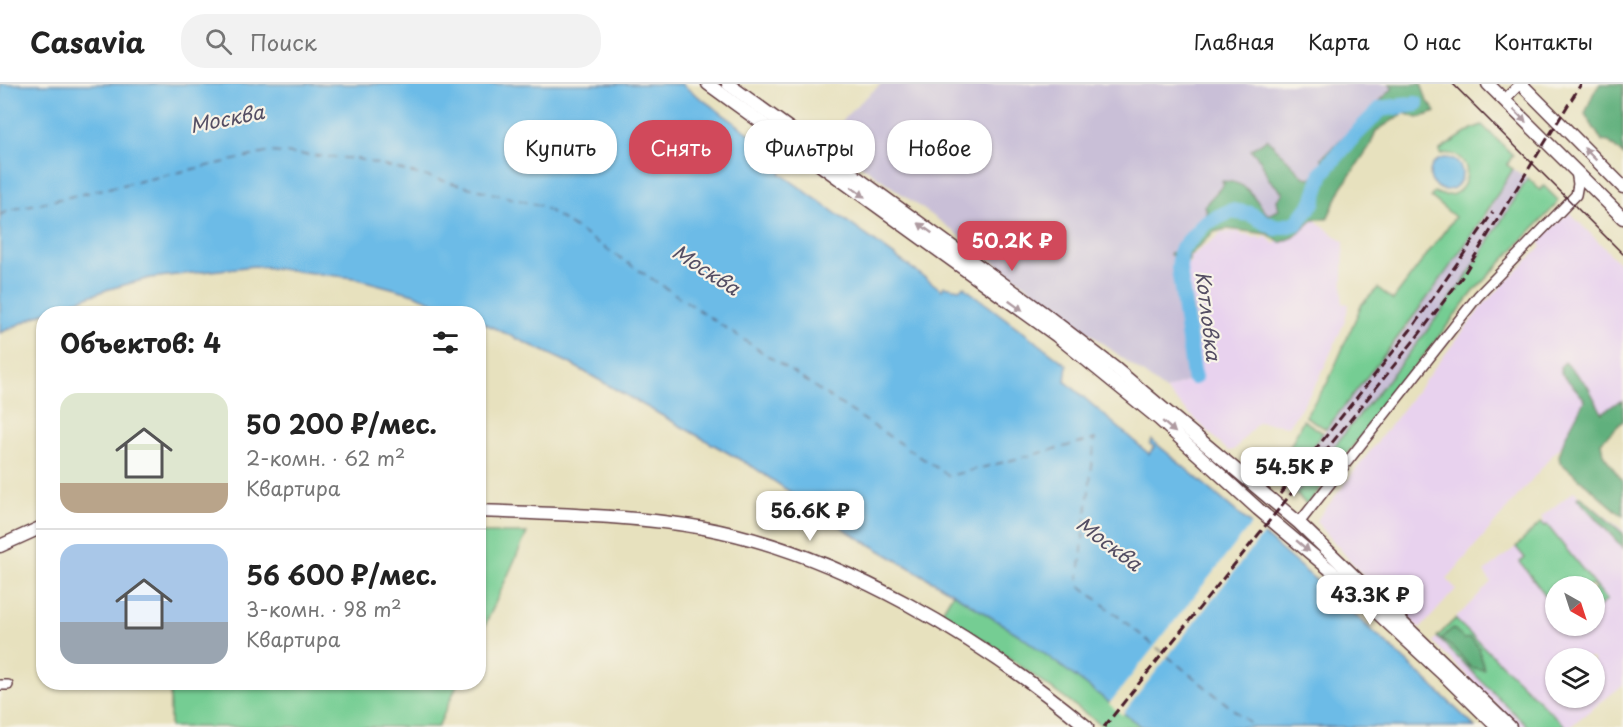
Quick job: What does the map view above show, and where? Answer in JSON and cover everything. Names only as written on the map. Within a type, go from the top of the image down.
[{"type":"main road","points":[[708,84],[1065,342],[1158,418],[1258,509],[1340,578],[1497,727]]},
{"type":"main road","points":[[728,84],[1049,317],[1116,369],[1299,523],[1510,727]]},
{"type":"main road","points":[[1488,84],[1623,218]]},
{"type":"main road","points":[[1521,84],[1623,187]]},
{"type":"main road","points":[[486,511],[663,522],[724,532],[787,550],[849,575],[892,596],[958,634],[1035,686],[1087,727]]},
{"type":"main road","points":[[0,537],[36,529]]},
{"type":"main road","points":[[0,546],[36,530]]},
{"type":"street","points":[[1504,100],[1521,84]]},
{"type":"street","points":[[1299,523],[1478,296],[1575,195],[1578,184],[1575,171]]},
{"type":"street","points":[[1575,195],[1586,192],[1599,195]]},
{"type":"shaded area","points":[[881,84],[1401,84],[1275,219],[1227,199],[1176,251],[1193,379],[1165,390],[940,221],[874,174],[875,120],[842,120]]},
{"type":"shaded area","points":[[1513,169],[1528,178],[1465,279],[1423,336],[1296,494],[1283,484],[1408,326],[1484,219]]},
{"type":"shaded area","points":[[1569,212],[1623,267],[1623,405],[1618,401],[1604,414],[1595,405],[1447,579],[1456,589],[1420,629],[1358,570],[1316,521],[1484,304],[1541,247],[1540,240]]},
{"type":"shaded area","points":[[1312,218],[1344,242],[1342,303],[1349,304],[1344,323],[1319,379],[1289,426],[1258,422],[1234,450],[1228,451],[1165,390],[1193,379],[1200,379],[1194,355],[1197,354],[1195,345],[1198,344],[1195,317],[1185,266],[1191,261],[1189,258],[1223,232],[1224,234],[1228,231],[1234,233],[1237,231],[1244,236],[1247,234],[1255,238],[1258,236],[1261,240],[1266,236],[1274,244]]},
{"type":"shaded area","points":[[1574,491],[1623,530],[1623,685],[1605,699],[1605,648],[1545,648],[1545,708],[1593,708],[1569,727],[1519,727],[1433,642],[1491,582],[1484,572],[1544,521],[1541,517]]},
{"type":"green space","points":[[1389,84],[1421,84],[1427,100],[1436,112],[1418,118],[1404,113],[1376,131],[1370,146],[1342,187],[1327,219],[1314,219],[1294,237],[1280,243],[1268,234],[1227,229],[1214,232],[1189,256],[1184,266],[1193,314],[1189,318],[1184,316],[1175,258],[1170,254],[1202,225],[1207,210],[1204,206],[1224,184],[1222,181],[1244,187],[1268,215],[1279,210],[1277,200],[1283,193],[1268,178],[1261,161],[1251,150],[1267,139],[1304,177],[1311,178],[1323,167],[1322,158],[1393,88]]},
{"type":"green space","points":[[1600,84],[1623,84],[1623,155],[1609,142],[1602,141],[1585,114]]},
{"type":"green space","points":[[1482,125],[1513,155],[1507,165],[1513,169],[1447,270],[1326,429],[1305,416],[1328,382],[1362,304],[1378,288],[1393,300],[1455,217],[1431,197],[1434,192],[1446,195],[1456,193],[1463,186],[1466,168],[1462,160],[1453,155],[1440,154],[1440,150]]},
{"type":"green space","points":[[1528,178],[1540,190],[1544,186],[1558,200],[1557,204],[1475,290],[1307,505],[1296,494],[1423,336],[1465,279]]},
{"type":"green space","points":[[1565,362],[1587,385],[1602,413],[1623,401],[1623,421],[1601,442],[1603,454],[1623,482],[1623,516],[1560,462],[1559,456],[1565,437],[1584,401],[1561,373],[1560,367]]},
{"type":"green space","points":[[1303,420],[1323,433],[1283,484],[1267,479],[1291,445]]},
{"type":"green space","points":[[1580,496],[1623,533],[1623,548],[1577,498]]},
{"type":"green space","points":[[1541,522],[1547,525],[1588,576],[1545,576],[1545,595],[1520,562],[1525,558],[1516,547]]},
{"type":"green space","points":[[486,533],[527,533],[486,624]]},
{"type":"green space","points":[[953,593],[1021,636],[1142,727],[1104,727],[990,644],[941,613]]},
{"type":"green space","points":[[1455,619],[1566,727],[1528,727],[1437,637]]},
{"type":"green space","points":[[1453,628],[1464,639],[1471,638],[1479,648],[1484,670],[1470,667],[1456,650],[1441,639]]},
{"type":"green space","points":[[170,690],[455,690],[438,727],[170,727]]},
{"type":"water","name":"Москва","points":[[0,84],[681,84],[731,120],[629,120],[629,174],[732,174],[732,121],[744,130],[744,174],[781,174],[942,290],[944,286],[959,289],[965,286],[1067,365],[1065,381],[1149,454],[1154,447],[1150,444],[1152,440],[1357,616],[1475,727],[1142,727],[1021,636],[852,534],[753,467],[569,363],[486,324],[486,306],[444,306],[414,294],[354,278],[254,266],[150,278],[109,289],[62,306],[36,306],[36,316],[0,333]]},
{"type":"water","points":[[1446,158],[1457,163],[1462,174],[1457,185],[1446,190],[1435,185],[1430,174],[1435,163]]},
{"type":"pier","points":[[1253,522],[1265,532],[1122,715],[1109,704]]},
{"type":"waterway","name":"Котловка","points":[[1194,377],[1179,268],[1181,250],[1205,223],[1231,211],[1250,214],[1276,228],[1297,223],[1313,202],[1322,173],[1351,139],[1381,109],[1416,104]]},
{"type":"ferry route","points":[[0,215],[10,210],[270,152],[358,159],[542,206],[949,476],[1095,439],[1078,584],[1255,727]]},
{"type":"tram line","points":[[1453,84],[1623,254]]},
{"type":"railway","points":[[1104,727],[1420,333],[1462,277],[1581,84]]},
{"type":"railway","points":[[1280,494],[1412,328],[1493,212]]}]
